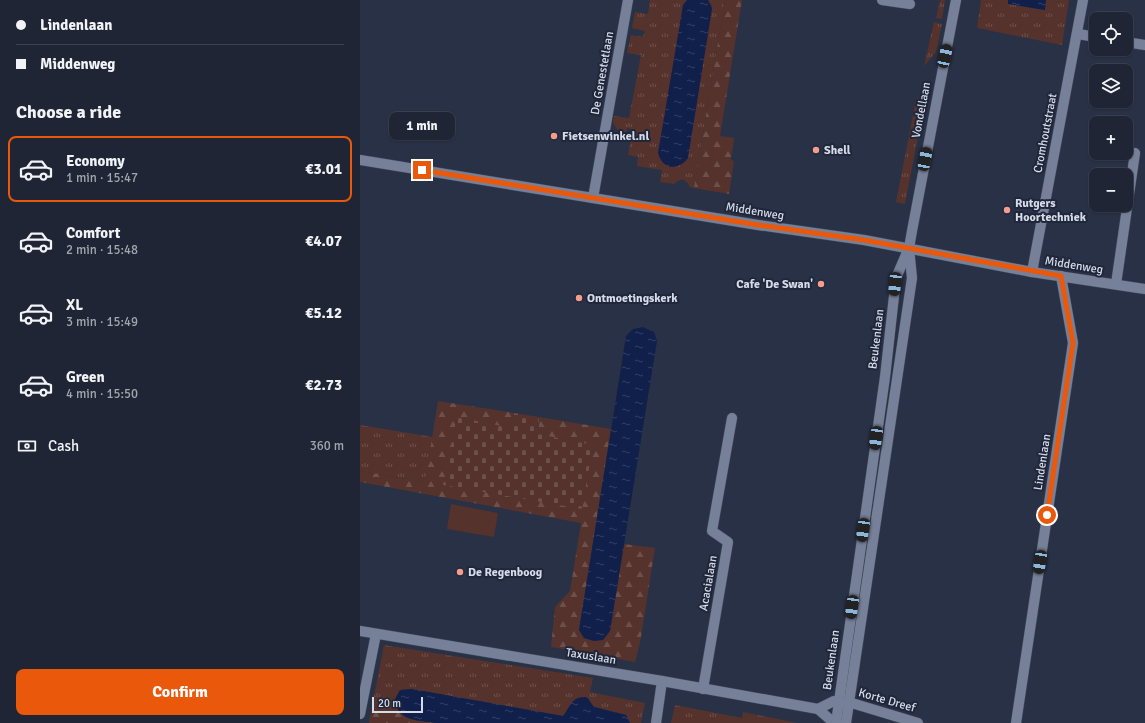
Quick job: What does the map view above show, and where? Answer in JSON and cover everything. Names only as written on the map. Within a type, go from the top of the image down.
[{"type":"street","name":"De Genestetlaan","points":[[593,198],[628,0]]},
{"type":"street","points":[[882,0],[910,4]]},
{"type":"street","name":"Vondellaan","points":[[909,248],[956,0]]},
{"type":"street","name":"Cromhoutstraat","points":[[1032,272],[1078,34],[1083,0]]},
{"type":"street","points":[[1078,34],[1089,36]]},
{"type":"street","points":[[1133,43],[1145,45]]},
{"type":"street","points":[[1116,284],[1135,153]]},
{"type":"street","name":"Middenweg","points":[[360,160],[909,248],[1032,272],[1145,289]]},
{"type":"street","name":"Beukenlaan","points":[[846,723],[844,702],[896,278],[909,248]]},
{"type":"street","name":"Beukenlaan","points":[[836,723],[844,702],[912,278],[909,248]]},
{"type":"street","name":"Lindenlaan","points":[[1016,723],[1073,343],[1061,276]]},
{"type":"street","name":"Acacialaan","points":[[703,689],[728,542],[712,531],[732,418]]},
{"type":"street","name":"Taxuslaan","points":[[360,631],[662,681],[818,709]]},
{"type":"street","points":[[360,714],[376,634]]},
{"type":"street","points":[[656,723],[662,681]]},
{"type":"street","points":[[836,723],[818,709],[834,701],[844,702]]},
{"type":"street","name":"Korte Dreef","points":[[844,702],[918,723]]},
{"type":"green space","points":[[650,0],[725,0],[694,188],[690,187],[685,180],[679,180],[674,184],[660,182],[662,170],[637,166],[638,157],[628,155],[631,138],[634,138],[635,130],[627,128],[626,135],[621,135],[613,123],[614,116],[629,118],[641,55],[627,53],[631,35],[643,37],[645,31],[632,28],[635,12],[648,14]]},
{"type":"green space","points":[[725,0],[742,0],[720,136],[734,138],[731,160],[734,161],[729,194],[694,188]]},
{"type":"green space","points":[[940,0],[945,0],[942,19],[936,18]]},
{"type":"green space","points":[[981,0],[1008,0],[1008,4],[1045,10],[1046,0],[1069,0],[1062,45],[977,28]]},
{"type":"green space","points":[[934,22],[942,24],[936,52],[924,66]]},
{"type":"green space","points":[[927,89],[905,204],[896,202],[916,100]]},
{"type":"green space","points":[[438,401],[514,413],[511,428],[538,434],[539,417],[611,429],[579,630],[584,638],[594,641],[610,631],[624,544],[655,548],[640,643],[635,662],[551,647],[555,607],[570,591],[581,523],[360,482],[360,471],[425,482]]},
{"type":"green space","points":[[514,413],[539,417],[538,434],[593,445],[582,509],[443,485],[457,417],[511,428]]},
{"type":"green space","points":[[360,425],[433,437],[425,482],[360,471]]},
{"type":"green space","points":[[451,504],[498,513],[494,537],[447,529]]},
{"type":"green space","points":[[384,645],[593,678],[590,692],[645,703],[641,723],[630,723],[626,715],[573,701],[564,716],[412,689],[400,690],[394,701],[374,696]]},
{"type":"green space","points":[[374,696],[394,701],[401,713],[410,719],[436,723],[369,723]]},
{"type":"green space","points":[[675,705],[742,718],[743,712],[797,723],[671,723]]},
{"type":"water","points":[[687,0],[708,0],[712,9],[688,158],[680,165],[671,167],[663,163],[658,153],[683,5]]},
{"type":"water","points":[[1008,0],[1046,0],[1045,10],[1008,4]]},
{"type":"water","points":[[643,327],[654,332],[657,341],[610,631],[603,640],[594,641],[584,638],[579,630],[626,336],[633,329]]},
{"type":"water","points":[[412,689],[563,716],[572,702],[578,698],[587,697],[594,707],[626,715],[630,723],[436,723],[410,719],[401,713],[394,701],[400,690]]},
{"type":"place","name":"Fietsenwinkel.nl","points":[[554,136]]},
{"type":"place","name":"Shell","points":[[816,150]]},
{"type":"place","name":"Rutgers Hoortechniek","points":[[1007,210]]},
{"type":"place","name":"Cafe 'De Swan'","points":[[821,284]]},
{"type":"place","name":"Ontmoetingskerk","points":[[579,298]]},
{"type":"place","name":"De Regenboog","points":[[460,572]]},
{"type":"route","points":[[422,170],[758,225],[864,240],[1032,272],[1061,276],[1073,343],[1047,515]]}]
